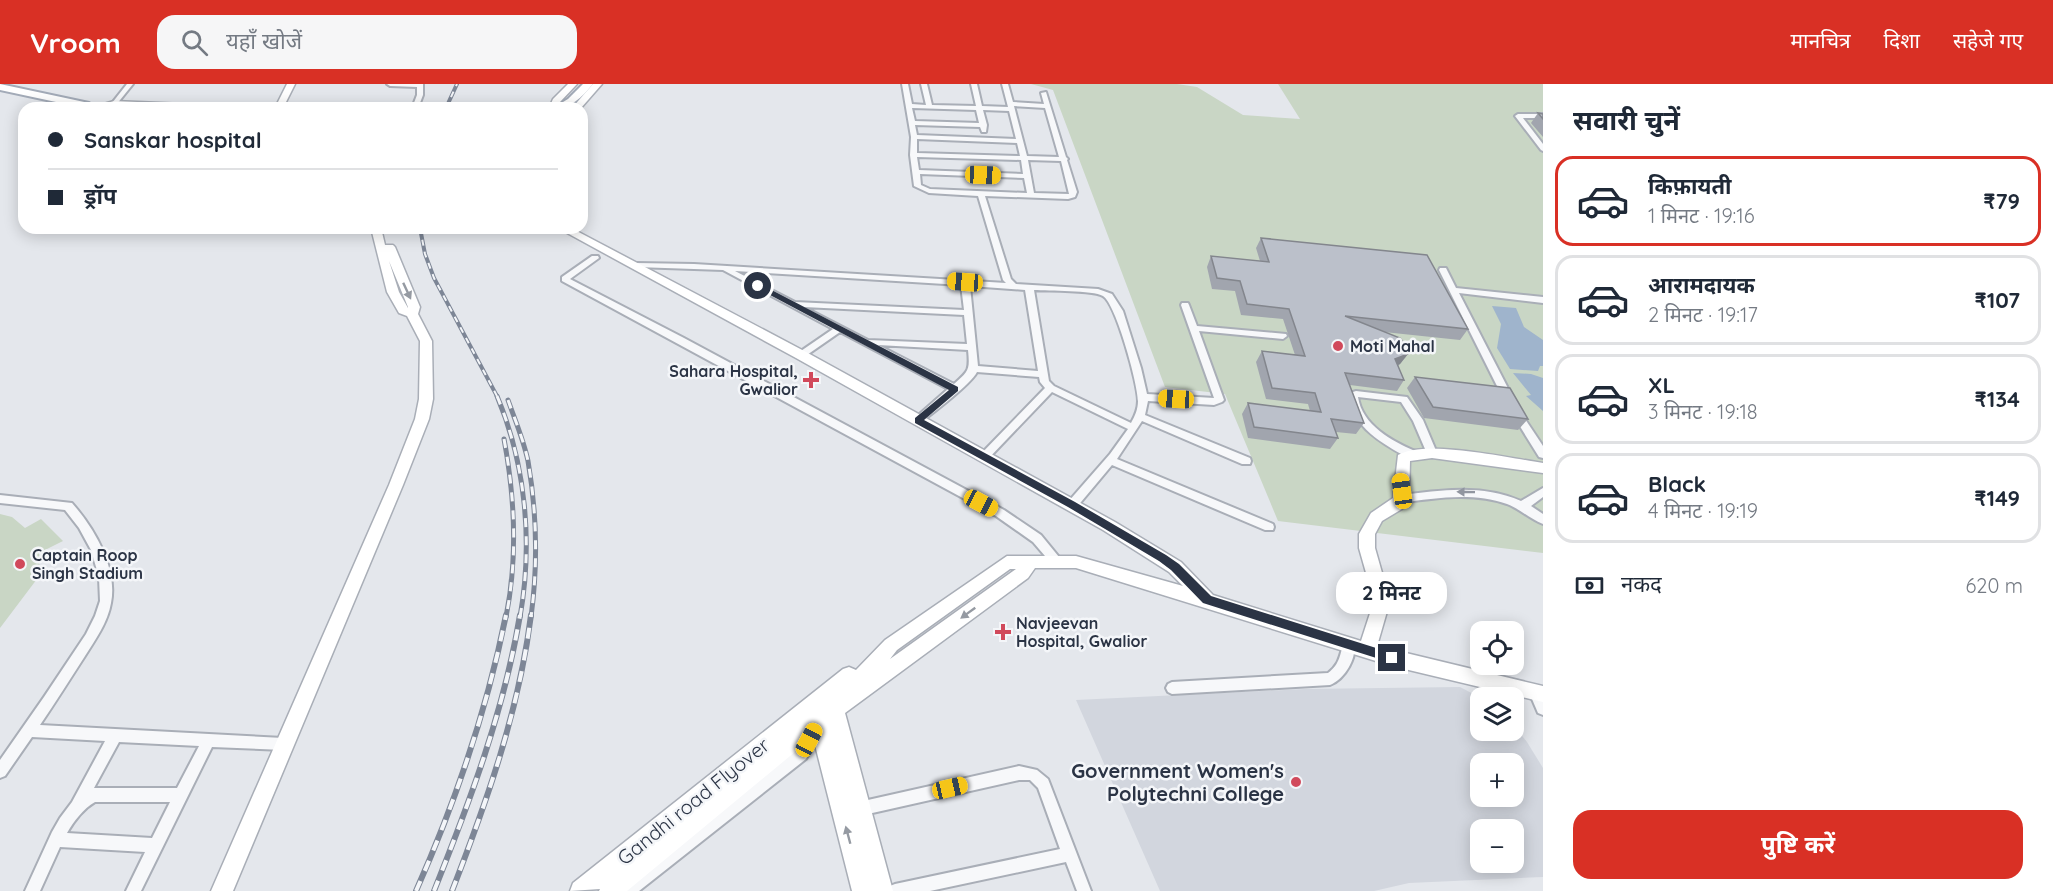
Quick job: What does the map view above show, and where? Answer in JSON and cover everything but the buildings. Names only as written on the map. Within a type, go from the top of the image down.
[{"type":"main road","points":[[282,102],[291,84]]},
{"type":"main road","points":[[556,102],[573,84]]},
{"type":"main road","points":[[569,102],[588,84]]},
{"type":"main road","points":[[582,102],[598,84]]},
{"type":"main road","points":[[0,87],[72,102]]},
{"type":"main road","points":[[0,92],[45,102]]},
{"type":"main road","points":[[222,891],[283,744],[396,485],[422,419],[426,399],[426,341],[411,314],[403,310],[393,292],[377,234]]},
{"type":"main road","points":[[387,234],[393,261],[414,307],[411,314]]},
{"type":"main road","points":[[575,234],[636,265],[1072,505],[1175,567],[1207,600]]},
{"type":"main road","points":[[1367,649],[1382,602],[1367,548],[1367,534],[1376,518],[1397,505],[1401,499],[1403,459],[1411,454],[1432,453],[1543,468]]},
{"type":"main road","points":[[1139,582],[1159,578],[1165,571],[1162,558]]},
{"type":"main road","points":[[863,891],[827,716],[833,702],[882,658],[891,645],[1007,562],[1030,563],[1054,560],[1076,562],[1423,666],[1539,693]]},
{"type":"main road","points":[[827,716],[1022,573],[1030,563]]},
{"type":"main road","name":"Gandhi road Flyover","points":[[610,891],[790,733],[830,689],[891,645]]},
{"type":"main road","points":[[827,716],[859,809],[882,891]]},
{"type":"main road","name":"Gandhi road Flyover","points":[[581,891],[790,733],[827,716]]},
{"type":"street","points":[[116,102],[130,84]]},
{"type":"street","points":[[390,84],[419,84],[420,95],[417,102]]},
{"type":"street","points":[[905,84],[914,137],[913,155],[918,186],[921,189],[981,194],[1072,195],[1065,159],[1044,93]]},
{"type":"street","points":[[924,84],[929,106]]},
{"type":"street","points":[[974,84],[986,140]]},
{"type":"street","points":[[1005,84],[1031,195]]},
{"type":"street","points":[[909,106],[979,108],[1047,106]]},
{"type":"street","points":[[1543,116],[1518,116],[1543,149]]},
{"type":"street","points":[[911,123],[984,125]]},
{"type":"street","points":[[914,137],[1019,141]]},
{"type":"street","points":[[913,155],[1065,159]]},
{"type":"street","points":[[916,172],[1028,176]]},
{"type":"street","points":[[981,194],[1007,280],[1014,286]]},
{"type":"street","points":[[595,258],[569,274],[565,279],[1000,513],[1031,532],[1046,545],[1054,560]]},
{"type":"street","points":[[636,265],[722,267],[965,282],[1098,291],[1110,296],[1121,321],[1143,398],[1141,417],[1110,460],[1072,505]]},
{"type":"street","points":[[722,267],[955,389]]},
{"type":"street","points":[[1443,270],[1498,382],[1543,454]]},
{"type":"street","points":[[918,420],[972,374],[972,347],[965,282]]},
{"type":"street","points":[[1029,287],[1042,374],[1050,388],[1133,428]]},
{"type":"street","points":[[1455,291],[1543,300]]},
{"type":"street","points":[[793,304],[968,313]]},
{"type":"street","points":[[1143,398],[1219,400],[1185,305]]},
{"type":"street","points":[[801,355],[840,328]]},
{"type":"street","points":[[1193,328],[1283,336]]},
{"type":"street","points":[[866,342],[972,347]]},
{"type":"street","points":[[973,369],[1042,374]]},
{"type":"street","points":[[983,456],[1050,388]]},
{"type":"street","points":[[1411,454],[1371,431],[1354,402],[1353,397],[1356,394],[1396,396],[1404,399],[1418,420],[1432,453]]},
{"type":"street","points":[[1141,417],[1246,461]]},
{"type":"street","points":[[1110,460],[1269,526]]},
{"type":"street","points":[[1401,499],[1470,492],[1504,499],[1522,506],[1543,520]]},
{"type":"street","points":[[1522,506],[1543,492]]},
{"type":"street","points":[[0,499],[68,506],[83,524],[101,559],[106,598],[102,617],[45,709],[0,771]]},
{"type":"street","points":[[1172,688],[1330,679],[1346,664],[1349,644]]},
{"type":"street","points":[[1539,693],[1543,709]]},
{"type":"street","points":[[627,891],[801,754],[827,716]]},
{"type":"street","points":[[28,731],[283,744]]},
{"type":"street","points":[[32,891],[64,824],[115,736]]},
{"type":"street","points":[[133,891],[208,741]]},
{"type":"street","points":[[859,809],[1019,773],[1031,773],[1038,776],[1043,784],[1084,891]]},
{"type":"street","points":[[77,805],[85,798],[94,795],[181,795]]},
{"type":"street","points":[[58,840],[157,845]]},
{"type":"street","points":[[895,891],[1069,854]]},
{"type":"shaded area","name":"Government Women's Polytechni College","points":[[1460,687],[1470,692],[1470,741],[1524,741],[1524,738],[1543,768],[1543,877],[1409,883],[1374,891],[1160,891],[1076,700],[1304,689]]},
{"type":"green space","points":[[1031,84],[1177,84],[1197,87],[1243,115],[1300,119],[1278,84],[1543,84],[1543,553],[1278,521],[1225,394],[1165,387],[1053,90]]},
{"type":"green space","name":"Captain Roop Singh Stadium","points":[[0,514],[12,517],[25,528],[41,519],[63,541],[39,553],[40,575],[0,628]]},
{"type":"water","points":[[1492,306],[1516,308],[1524,327],[1543,340],[1543,366],[1540,366],[1538,371],[1510,369],[1497,348],[1501,324]]},
{"type":"water","points":[[1513,373],[1531,374],[1543,378],[1543,411],[1526,396],[1531,395]]},
{"type":"railway","points":[[449,102],[457,84]]},
{"type":"railway","points":[[421,234],[425,254],[434,278],[497,396]]},
{"type":"railway","points":[[497,396],[515,449],[524,505],[526,561],[520,617]]},
{"type":"railway","points":[[508,400],[522,438],[531,481],[536,539],[531,617]]},
{"type":"railway","points":[[504,439],[511,483],[514,528],[510,595],[506,617]]},
{"type":"railway","points":[[416,891],[457,790],[489,686],[506,615]]},
{"type":"railway","points":[[434,891],[473,789],[495,721],[520,615]]},
{"type":"railway","points":[[452,891],[489,789],[510,721],[526,651],[531,615]]},
{"type":"place","name":"Moti Mahal","points":[[1338,346]]},
{"type":"place","name":"Sahara Hospital, Gwalior","points":[[811,380]]},
{"type":"place","name":"Captain Roop Singh Stadium","points":[[20,564]]},
{"type":"place","name":"Navjeevan Hospital, Gwalior","points":[[1003,632]]},
{"type":"place","name":"Government Women's Polytechni College","points":[[1296,782]]},
{"type":"route","points":[[758,286],[955,389],[918,420],[1072,505],[1162,558],[1175,567],[1207,600],[1392,658]]}]
